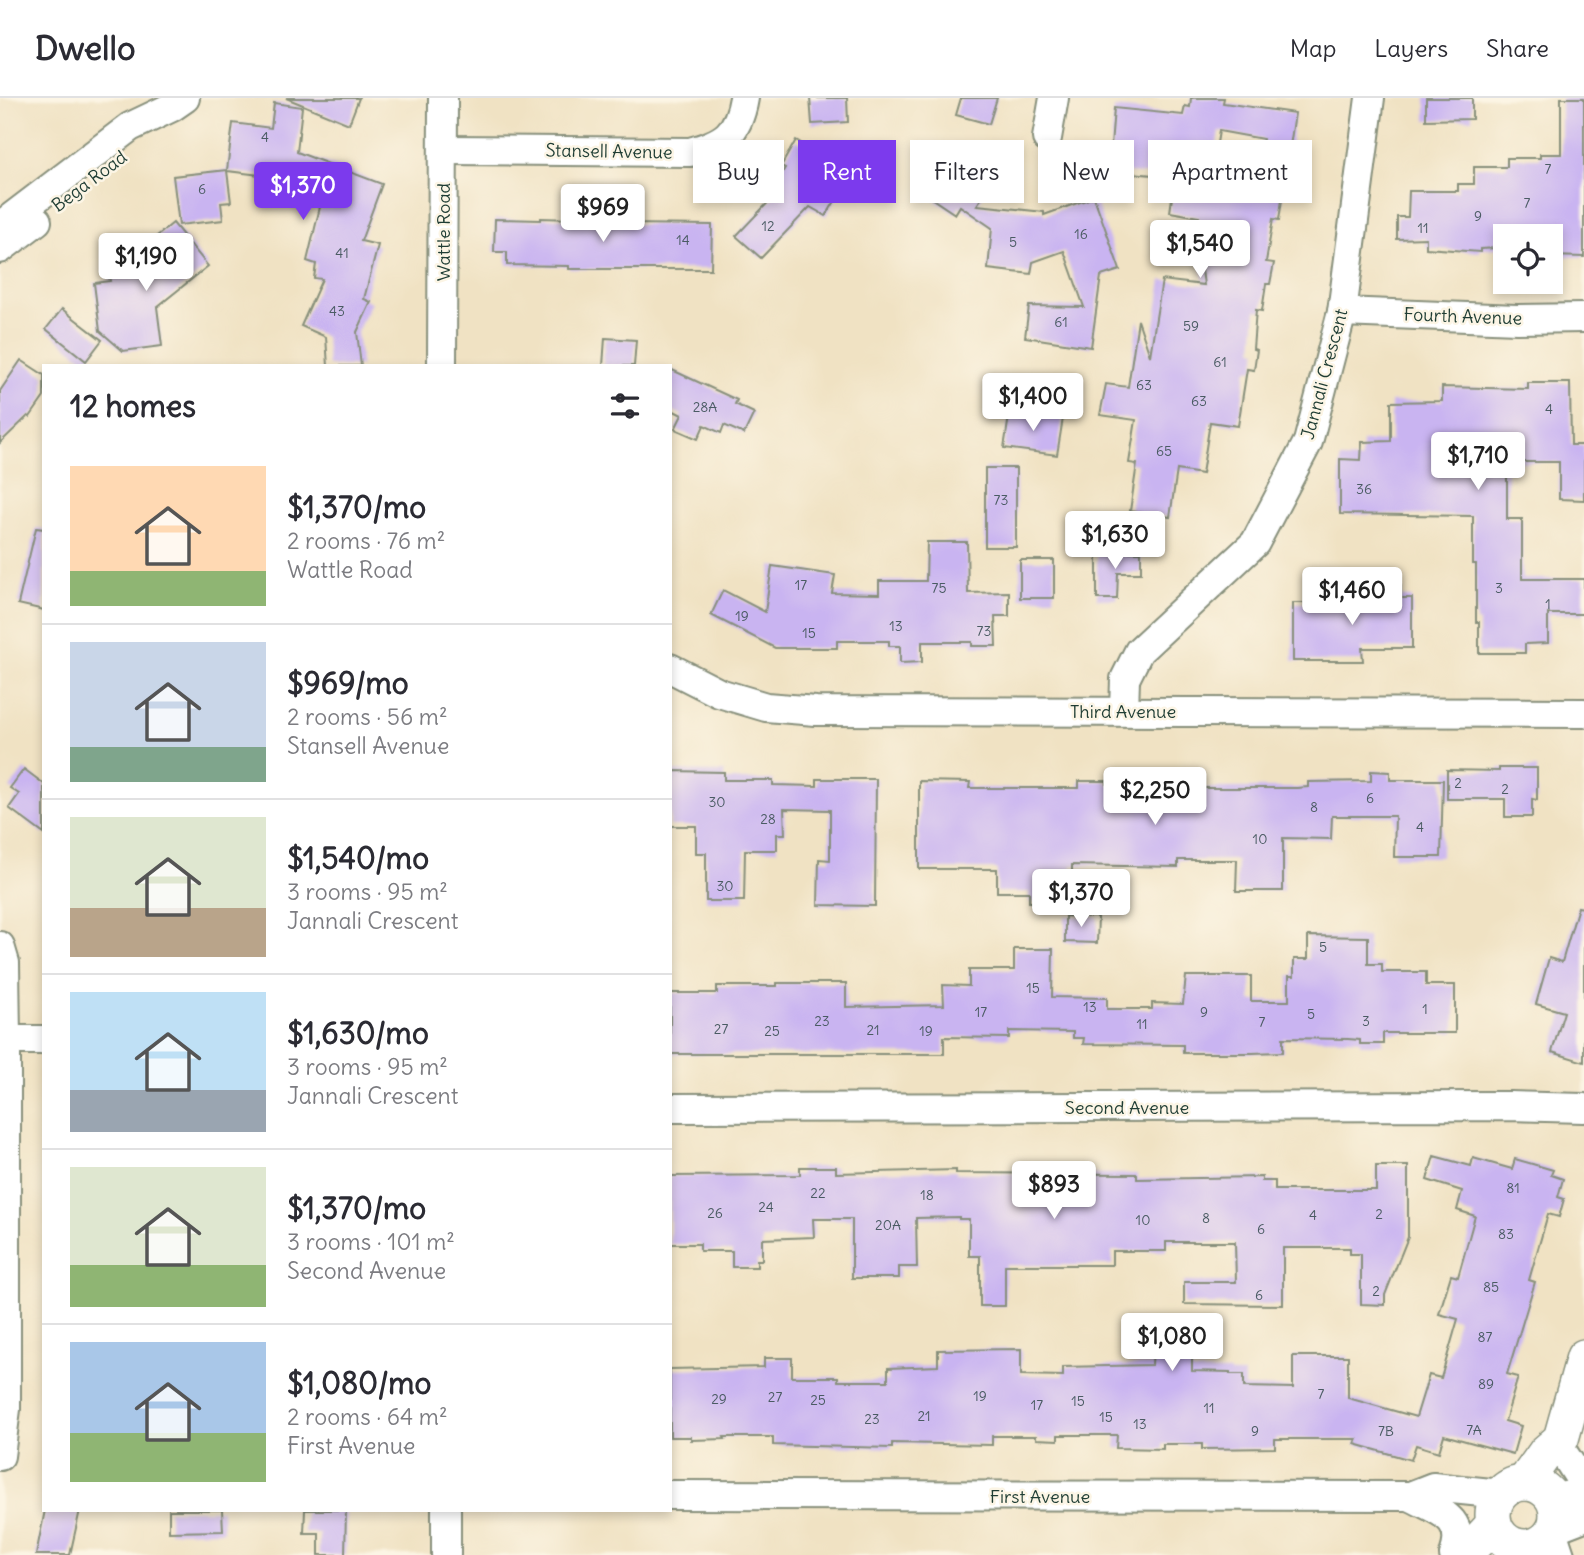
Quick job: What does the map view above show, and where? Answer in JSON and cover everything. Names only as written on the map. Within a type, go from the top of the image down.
[{"type":"street","name":"Wattle Road","points":[[442,364],[443,98]]},
{"type":"street","name":"Stansell Avenue","points":[[443,150],[690,152],[712,146],[732,133],[741,116],[744,98]]},
{"type":"street","points":[[1047,138],[1054,98]]},
{"type":"street","name":"Jannali Crescent","points":[[1124,711],[1125,679],[1139,651],[1255,543],[1308,442],[1342,313],[1370,98]]},
{"type":"street","name":"Bega Road","points":[[0,226],[130,127],[178,103]]},
{"type":"street","name":"Bega Road","points":[[0,249],[141,142],[178,103]]},
{"type":"street","name":"Fourth Avenue","points":[[1342,313],[1584,318]]},
{"type":"street","name":"Third Avenue","points":[[672,669],[719,692],[766,707],[816,711],[1584,713]]},
{"type":"street","points":[[0,946],[5,963],[6,1040],[6,1409],[0,1456]]},
{"type":"street","points":[[6,1040],[42,1040]]},
{"type":"street","name":"Second Avenue","points":[[672,1108],[1584,1108]]},
{"type":"street","points":[[1465,1555],[1536,1523],[1546,1452],[1570,1460],[1584,1357]]},
{"type":"street","name":"First Avenue","points":[[672,1495],[1410,1496],[1433,1487],[1536,1523]]},
{"type":"street","name":"First Avenue","points":[[1410,1496],[1448,1516],[1454,1524],[1458,1539],[1454,1555]]},
{"type":"street","points":[[446,1512],[446,1555]]},
{"type":"building","points":[[286,98],[359,98],[349,124]]},
{"type":"building","points":[[810,98],[847,98],[848,122],[812,124]]},
{"type":"building","points":[[961,98],[997,98],[989,124],[956,115]]},
{"type":"building","points":[[1191,98],[1224,98],[1223,103],[1295,113],[1291,140],[1263,140],[1219,131],[1218,140],[1148,140],[1148,175],[1134,173],[1134,140],[1111,140],[1114,108],[1183,115],[1185,106],[1190,107]]},
{"type":"building","points":[[1426,98],[1472,98],[1472,119],[1426,120]]},
{"type":"building","points":[[1561,98],[1584,98],[1584,257],[1563,256],[1563,224],[1493,224],[1493,248],[1480,249],[1480,252],[1426,248],[1426,238],[1397,239],[1397,217],[1408,217],[1409,191],[1458,191],[1458,184],[1474,184],[1474,167],[1507,167],[1507,158],[1540,158],[1540,154],[1561,154]]},
{"type":"building","points":[[274,103],[302,107],[297,152],[382,184],[361,241],[378,245],[364,299],[371,302],[357,332],[361,364],[328,364],[326,337],[301,326],[322,279],[314,278],[316,264],[307,261],[320,207],[316,206],[321,195],[306,189],[309,181],[227,171],[231,202],[221,203],[223,220],[179,225],[173,176],[227,170],[233,123],[271,128]]},
{"type":"building","points":[[796,140],[798,141],[798,203],[834,203],[826,216],[810,207],[761,258],[736,236],[768,203],[784,203],[784,161]]},
{"type":"building","points":[[938,203],[978,203],[977,205],[1044,212],[1044,215],[1077,203],[1096,203],[1120,270],[1101,276],[1091,347],[1025,337],[1029,306],[1084,307],[1064,251],[1033,262],[1031,274],[988,269],[992,228],[960,206],[955,214]]},
{"type":"building","points":[[1171,203],[1282,203],[1279,220],[1273,219],[1266,262],[1274,263],[1270,284],[1266,284],[1262,311],[1256,310],[1253,349],[1257,350],[1254,370],[1247,369],[1238,426],[1210,422],[1202,474],[1177,470],[1170,517],[1130,511],[1137,464],[1129,463],[1136,420],[1100,415],[1106,384],[1128,387],[1138,320],[1150,356],[1162,280],[1204,285],[1197,232],[1199,217],[1170,212]]},
{"type":"building","points":[[593,217],[593,221],[626,221],[626,224],[712,225],[711,269],[569,269],[569,266],[507,265],[507,252],[494,252],[495,219],[541,220]]},
{"type":"building","points":[[173,223],[208,266],[157,307],[162,346],[123,351],[100,331],[94,283],[110,281],[109,276],[136,272],[165,248],[156,237]]},
{"type":"building","points":[[62,309],[102,340],[86,361],[46,329]]},
{"type":"building","points":[[605,338],[636,340],[634,364],[603,364]]},
{"type":"building","points":[[21,360],[42,374],[42,400],[30,417],[0,443],[0,391]]},
{"type":"building","points":[[672,370],[737,400],[735,404],[754,413],[744,434],[724,425],[721,433],[704,425],[698,439],[675,429],[682,415],[672,410]]},
{"type":"building","points":[[1528,383],[1570,383],[1571,445],[1584,445],[1584,500],[1559,499],[1559,462],[1507,462],[1507,519],[1522,519],[1522,579],[1584,579],[1584,614],[1548,614],[1548,643],[1525,644],[1525,653],[1479,653],[1476,564],[1473,564],[1473,516],[1340,514],[1340,459],[1361,460],[1362,442],[1391,441],[1391,402],[1442,401],[1442,387],[1528,389]]},
{"type":"building","points":[[1010,410],[1063,418],[1057,455],[1004,448]]},
{"type":"building","points":[[985,468],[1016,468],[1016,547],[985,547]]},
{"type":"building","points":[[36,528],[42,529],[42,610],[18,604]]},
{"type":"building","points":[[927,542],[967,542],[968,593],[1009,592],[1009,616],[995,616],[996,646],[972,646],[972,642],[922,642],[922,662],[900,663],[900,646],[889,646],[889,641],[837,641],[837,648],[775,648],[711,615],[723,590],[765,612],[772,566],[835,575],[832,593],[879,594],[879,581],[926,581]]},
{"type":"building","points":[[1097,552],[1141,552],[1141,573],[1118,573],[1117,599],[1097,599]]},
{"type":"building","points":[[1020,560],[1054,560],[1054,598],[1020,598]]},
{"type":"building","points":[[1371,585],[1401,585],[1401,598],[1412,598],[1412,648],[1362,648],[1363,661],[1293,661],[1293,603],[1371,603]]},
{"type":"building","points":[[1499,768],[1537,768],[1537,800],[1532,799],[1532,817],[1505,817],[1505,799],[1447,799],[1447,770],[1499,771]]},
{"type":"building","points":[[24,769],[42,782],[42,833],[9,808],[19,794],[10,788]]},
{"type":"building","points":[[672,771],[724,772],[724,780],[773,780],[773,785],[817,786],[817,779],[876,779],[875,906],[818,905],[819,859],[830,860],[830,810],[784,809],[785,834],[777,834],[777,850],[745,850],[744,901],[706,901],[706,853],[696,853],[696,826],[672,826]]},
{"type":"building","points":[[1371,771],[1390,772],[1390,780],[1443,780],[1441,857],[1394,857],[1395,816],[1332,816],[1331,839],[1283,838],[1283,891],[1236,891],[1237,860],[1178,860],[1178,867],[1072,865],[1072,902],[1029,902],[1029,892],[997,892],[997,869],[919,869],[919,781],[970,782],[969,788],[1079,788],[1079,781],[1107,781],[1107,784],[1159,785],[1159,788],[1297,788],[1308,787],[1308,782],[1371,781]]},
{"type":"building","points":[[1578,907],[1584,908],[1584,1062],[1552,1052],[1564,1012],[1536,1004],[1549,958],[1562,962]]},
{"type":"building","points":[[1065,916],[1098,917],[1097,943],[1065,942]]},
{"type":"building","points":[[1308,936],[1368,937],[1368,964],[1382,964],[1382,972],[1426,972],[1426,985],[1455,985],[1455,1033],[1383,1033],[1383,1044],[1360,1044],[1360,1040],[1348,1039],[1283,1038],[1283,1052],[1252,1053],[1183,1053],[1183,1045],[1083,1044],[1084,1038],[1073,1038],[1073,1032],[1009,1031],[1009,1038],[944,1037],[944,1054],[672,1054],[672,993],[717,993],[717,986],[846,983],[846,1007],[944,1005],[943,985],[969,986],[969,970],[1014,970],[1014,949],[1053,949],[1052,997],[1107,998],[1107,1009],[1152,1009],[1152,1003],[1183,1004],[1186,976],[1251,976],[1251,1001],[1289,1001],[1289,976],[1294,976],[1294,959],[1308,959]]},
{"type":"building","points":[[1434,1156],[1471,1166],[1473,1158],[1512,1169],[1515,1159],[1553,1170],[1551,1175],[1563,1179],[1558,1197],[1564,1199],[1559,1217],[1548,1214],[1529,1280],[1535,1282],[1507,1374],[1518,1377],[1505,1421],[1521,1426],[1513,1454],[1444,1435],[1439,1452],[1416,1445],[1411,1460],[1355,1444],[1357,1439],[1275,1439],[1275,1448],[1202,1449],[1202,1444],[1163,1444],[1163,1449],[1116,1448],[1117,1435],[1058,1435],[1058,1440],[1036,1439],[1036,1436],[992,1436],[992,1445],[892,1443],[892,1448],[773,1445],[773,1437],[691,1440],[691,1437],[672,1437],[672,1369],[764,1367],[764,1358],[792,1358],[792,1377],[888,1381],[888,1368],[938,1366],[938,1350],[1021,1349],[1021,1375],[1063,1376],[1063,1367],[1152,1365],[1153,1347],[1192,1346],[1192,1371],[1244,1374],[1244,1387],[1293,1388],[1293,1356],[1348,1356],[1348,1398],[1416,1417],[1429,1375],[1441,1378],[1458,1319],[1439,1314],[1451,1275],[1458,1277],[1475,1216],[1457,1210],[1462,1191],[1427,1180]]},
{"type":"building","points":[[1376,1166],[1408,1166],[1408,1237],[1385,1295],[1385,1305],[1361,1304],[1361,1254],[1350,1254],[1350,1248],[1283,1248],[1283,1305],[1184,1304],[1184,1282],[1236,1282],[1235,1242],[1166,1242],[1166,1251],[1112,1251],[1112,1265],[1005,1265],[1005,1306],[980,1306],[980,1256],[969,1256],[969,1219],[916,1218],[917,1267],[899,1267],[899,1278],[852,1278],[852,1219],[813,1219],[814,1237],[762,1239],[762,1260],[757,1260],[757,1267],[732,1267],[732,1251],[700,1251],[700,1244],[672,1244],[672,1176],[800,1175],[800,1167],[836,1167],[836,1173],[956,1170],[956,1173],[1137,1174],[1137,1179],[1262,1177],[1262,1181],[1275,1181],[1275,1190],[1376,1190]]},
{"type":"building","points":[[45,1512],[80,1512],[70,1555],[36,1555]]},
{"type":"building","points":[[169,1512],[222,1512],[223,1531],[169,1532]]},
{"type":"building","points":[[305,1512],[346,1512],[345,1555],[319,1555],[319,1533],[304,1533]]}]
